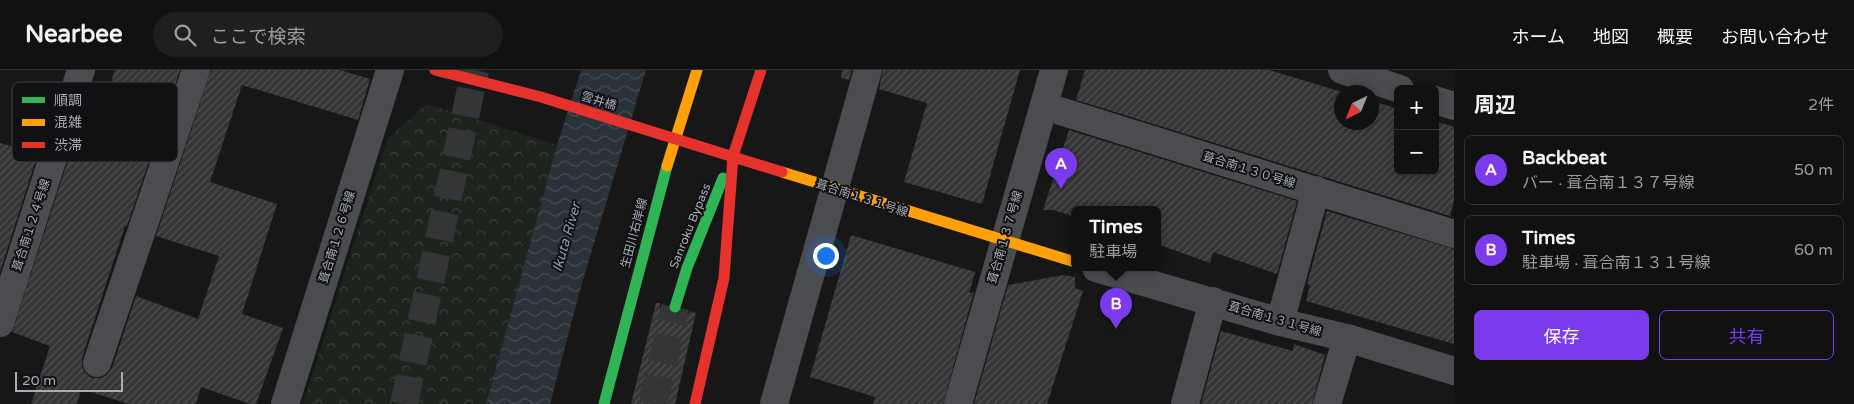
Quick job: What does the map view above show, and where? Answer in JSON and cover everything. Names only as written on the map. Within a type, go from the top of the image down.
[{"type":"street","name":"葺合南１２４号線","points":[[77,82],[81,70]]},
{"type":"street","points":[[178,123],[196,70]]},
{"type":"street","name":"葺合南１２６号線","points":[[286,404],[390,70]]},
{"type":"street","name":"雲井橋","points":[[435,70],[541,97],[649,131]]},
{"type":"street","name":"生田川右岸線","points":[[604,404],[657,198],[697,70]]},
{"type":"street","points":[[695,404],[724,278],[733,156],[761,70]]},
{"type":"street","points":[[774,404],[868,70]]},
{"type":"street","name":"葺合南１３７号線","points":[[958,404],[1054,70]]},
{"type":"street","points":[[1342,70],[1394,87]]},
{"type":"street","points":[[1439,101],[1454,106]]},
{"type":"street","name":"葺合南１３０号線","points":[[1044,106],[1454,234]]},
{"type":"street","name":"葺合南１３１号線","points":[[649,131],[1004,242],[1071,261]]},
{"type":"street","name":"Sanroku Bypass","points":[[675,307],[687,268],[733,156]]},
{"type":"street","name":"葺合南１２４号線","points":[[0,323],[52,162]]},
{"type":"street","points":[[97,363],[165,162]]},
{"type":"street","points":[[1280,322],[1316,190]]},
{"type":"street","name":"葺合南１３１号線","points":[[1107,271],[1280,322],[1347,338],[1454,371]]},
{"type":"street","points":[[1185,404],[1213,301]]},
{"type":"street","points":[[1328,404],[1347,338]]},
{"type":"green space","points":[[427,104],[557,145],[486,404],[303,404],[388,138]]},
{"type":"water","name":"Ikuta River","points":[[581,70],[646,70],[580,290],[550,404],[486,404],[557,145]]},
{"type":"building","points":[[115,70],[180,70],[176,82],[111,82]]},
{"type":"building","points":[[211,70],[340,70],[370,79],[358,120],[242,85],[210,182],[277,204],[242,314],[283,328],[256,404],[250,404],[201,387],[196,404],[129,404],[81,389],[77,404],[31,404],[50,346],[12,332],[67,162],[149,162],[127,226],[125,226],[82,358],[82,366],[85,373],[92,378],[100,378],[107,375],[112,368],[136,296],[198,319],[219,256],[156,236]]},
{"type":"building","points":[[842,70],[852,70],[849,80],[841,78]]},
{"type":"building","points":[[883,70],[1020,70],[982,204],[904,182],[927,103],[879,89]]},
{"type":"building","points":[[1085,70],[1269,70],[1334,90],[1334,130],[1379,130],[1379,103],[1394,108],[1394,175],[1439,175],[1439,122],[1454,127],[1454,201],[1450,216],[1076,100]]},
{"type":"building","points":[[1069,130],[1297,201],[1277,274],[1213,252],[1210,263],[1161,245],[1161,206],[1071,206],[1071,216],[1053,210],[1043,210]]},
{"type":"building","points":[[0,143],[12,146],[12,162],[35,162],[0,272]]},
{"type":"building","points":[[1327,211],[1454,249],[1454,344],[1306,301],[1310,285],[1307,284]]},
{"type":"building","points":[[851,235],[975,272],[969,293],[974,292],[943,404],[873,404],[875,397],[810,377]]},
{"type":"building","points":[[1064,275],[1075,277],[1075,288],[1083,291],[1047,404],[974,404],[1008,285]]},
{"type":"building","points":[[656,303],[660,303],[660,311],[663,317],[671,322],[679,322],[685,319],[690,311],[696,313],[675,404],[631,404]]},
{"type":"building","points":[[1221,331],[1293,351],[1294,344],[1325,355],[1312,404],[1201,404]]},
{"type":"tunnel","points":[[404,404],[475,70]]},
{"type":"tunnel","points":[[653,404],[675,307]]},
{"type":"traffic: fast","points":[[604,404],[667,166]]},
{"type":"traffic: fast","points":[[675,307],[687,268],[723,178]]},
{"type":"traffic: slow","points":[[667,166],[697,70]]},
{"type":"traffic: slow","points":[[782,172],[1071,261]]},
{"type":"traffic: jam","points":[[435,70],[541,97],[782,172]]},
{"type":"traffic: jam","points":[[695,404],[724,278],[733,156],[761,70]]},
{"type":"place","name":"Backbeat","points":[[1061,189]]},
{"type":"place","name":"Times","points":[[1116,329]]}]
